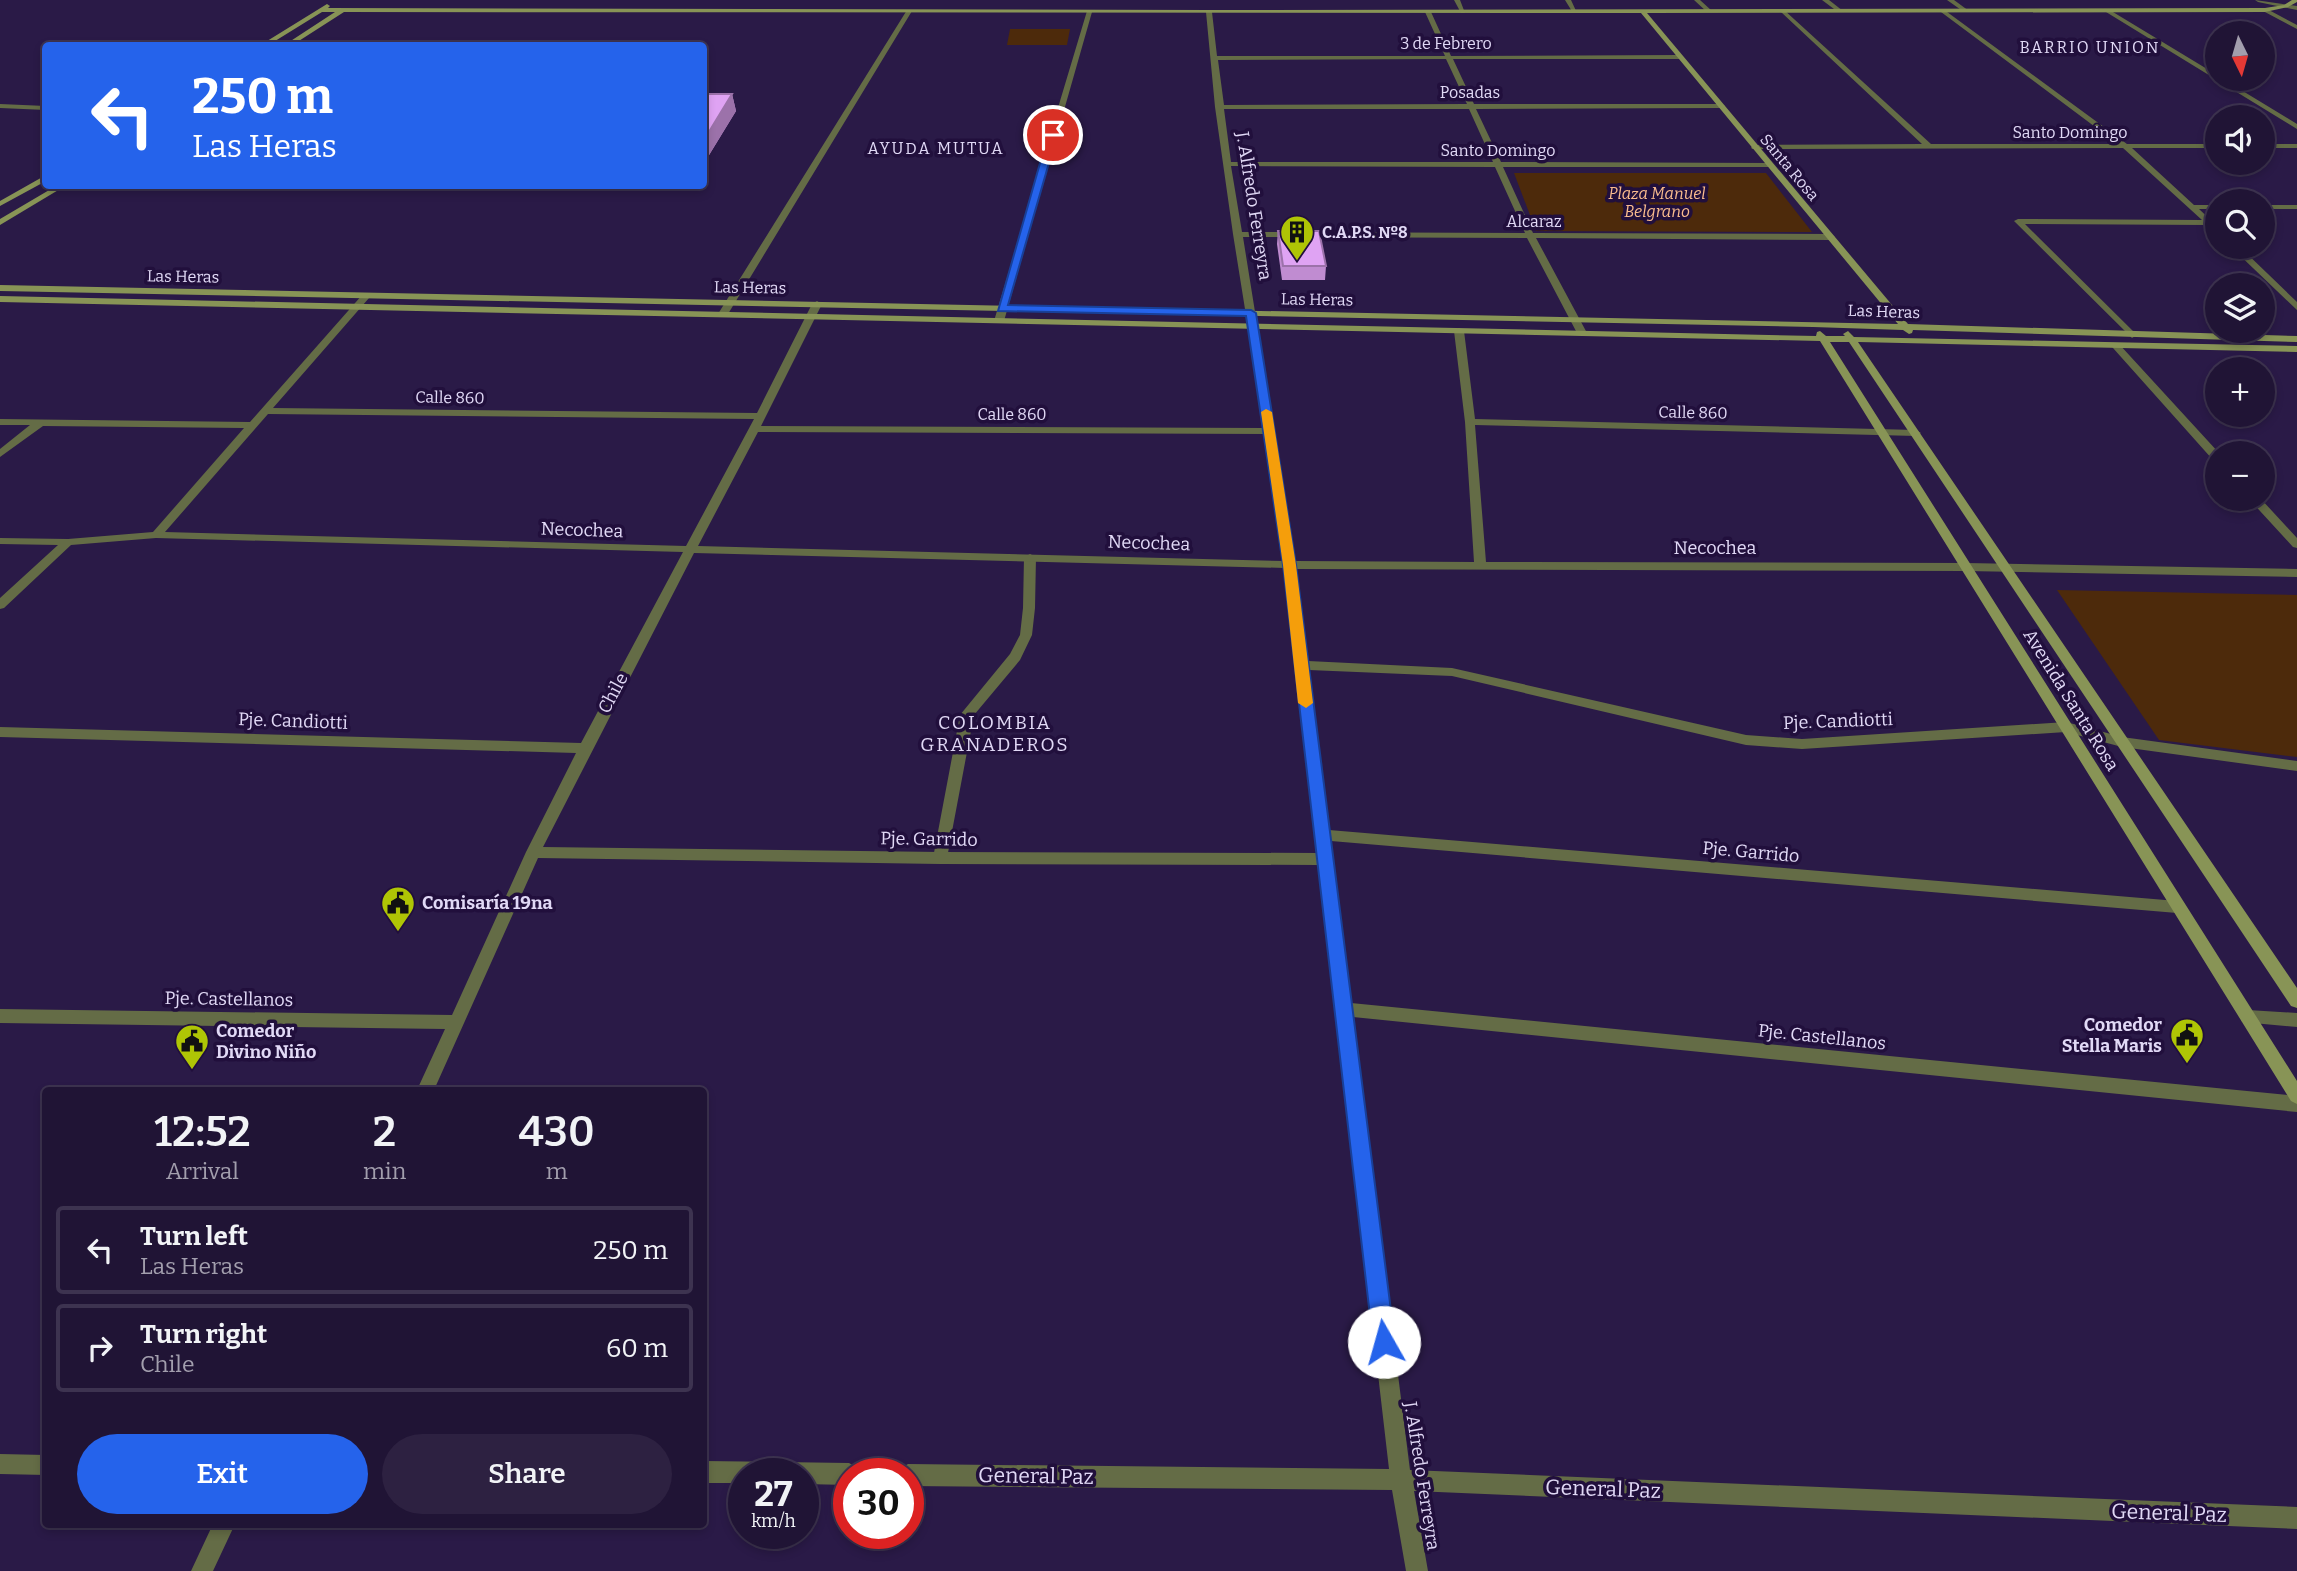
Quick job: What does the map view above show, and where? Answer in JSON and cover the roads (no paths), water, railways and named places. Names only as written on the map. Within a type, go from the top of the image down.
[{"type":"main road","points":[[269,42],[337,0]]},
{"type":"main road","points":[[292,42],[360,0]]},
{"type":"main road","points":[[321,10],[2108,11],[2265,10],[2286,6],[2296,0]]},
{"type":"main road","name":"Santa Rosa","points":[[1643,12],[1917,340]]},
{"type":"main road","points":[[0,204],[42,179]]},
{"type":"main road","points":[[0,223],[56,189]]},
{"type":"main road","name":"Las Heras","points":[[0,288],[1002,308],[1459,331],[2297,349]]},
{"type":"main road","name":"Las Heras","points":[[0,299],[999,321],[1576,321],[1813,324],[2297,339]]},
{"type":"main road","name":"Avenida Santa Rosa","points":[[1813,324],[2297,1096]]},
{"type":"main road","name":"Avenida Santa Rosa","points":[[1843,325],[2297,1000]]},
{"type":"street","points":[[1457,0],[1462,12]]},
{"type":"street","points":[[1567,0],[1575,12]]},
{"type":"street","points":[[1698,0],[1709,11]]},
{"type":"street","points":[[1825,0],[1840,11]]},
{"type":"street","points":[[1950,0],[1966,11]]},
{"type":"street","points":[[2258,0],[2297,8]]},
{"type":"street","points":[[2265,10],[2297,27]]},
{"type":"street","points":[[1783,11],[1929,147]]},
{"type":"street","points":[[1943,11],[2125,146],[2205,219]]},
{"type":"street","points":[[2108,11],[2205,70]]},
{"type":"street","points":[[723,314],[909,12]]},
{"type":"street","points":[[999,321],[1089,12]]},
{"type":"street","name":"J. Alfredo Ferreyra","points":[[1209,12],[1237,234],[1253,320],[1290,565],[1401,1480],[1417,1571]]},
{"type":"street","points":[[1428,12],[1530,235],[1582,333]]},
{"type":"street","name":"3 de Febrero","points":[[1213,58],[1679,57]]},
{"type":"street","points":[[2239,91],[2297,127]]},
{"type":"street","points":[[0,106],[42,108]]},
{"type":"street","name":"Posadas","points":[[1219,107],[1721,106]]},
{"type":"street","name":"Santo Domingo","points":[[1755,147],[2205,146]]},
{"type":"street","points":[[2275,146],[2297,146]]},
{"type":"street","name":"Santo Domingo","points":[[1227,164],[1770,165]]},
{"type":"street","points":[[2192,207],[2205,207]]},
{"type":"street","points":[[2275,207],[2297,207]]},
{"type":"street","points":[[2132,335],[2018,221],[2205,227]]},
{"type":"street","name":"Alcaraz","points":[[1237,234],[1831,237]]},
{"type":"street","points":[[2247,259],[2297,307]]},
{"type":"street","points":[[156,535],[366,296]]},
{"type":"street","name":"Chile","points":[[427,1087],[533,852],[584,748],[754,429],[817,304]]},
{"type":"street","points":[[1459,331],[1470,422],[1480,565]]},
{"type":"street","points":[[2116,346],[2205,444]]},
{"type":"street","name":"Calle 860","points":[[265,411],[760,416]]},
{"type":"street","points":[[0,422],[253,425]]},
{"type":"street","name":"Calle 860","points":[[1470,422],[1916,433]]},
{"type":"street","points":[[0,454],[40,423]]},
{"type":"street","name":"Calle 860","points":[[754,429],[1269,431]]},
{"type":"street","points":[[2266,511],[2297,545]]},
{"type":"street","name":"Necochea","points":[[0,541],[68,542],[156,535],[1290,565],[1966,567],[2297,573]]},
{"type":"street","points":[[0,605],[68,542]]},
{"type":"street","points":[[940,858],[967,715],[978,697],[1013,658],[1026,635],[1030,557]]},
{"type":"street","name":"Pje. Candiotti","points":[[1301,665],[1452,672],[1746,740],[1802,744],[2066,727],[2122,742],[2297,766]]},
{"type":"street","name":"Pje. Candiotti","points":[[0,732],[584,748]]},
{"type":"street","name":"Pje. Garrido","points":[[1322,835],[2177,907]]},
{"type":"street","name":"Pje. Garrido","points":[[533,852],[940,858],[1324,859]]},
{"type":"street","name":"Pje. Castellanos","points":[[1344,1009],[2297,1104]]},
{"type":"street","name":"Pje. Castellanos","points":[[0,1016],[457,1022]]},
{"type":"street","points":[[2248,1017],[2297,1020]]},
{"type":"street","points":[[0,1464],[42,1465]]},
{"type":"street","points":[[707,1472],[833,1474]]},
{"type":"street","name":"General Paz","points":[[924,1475],[1401,1480],[2297,1518]]},
{"type":"street","points":[[202,1571],[223,1528]]},
{"type":"place","name":"C.A.P.S. Nº8","points":[[1297,262]]},
{"type":"place","name":"Comisaría 19na","points":[[398,933]]},
{"type":"place","name":"Comedor Stella Maris","points":[[2187,1065]]},
{"type":"place","name":"Comedor Divino Niño","points":[[192,1071]]},
{"type":"district","name":"BARRIO UNION","points":[[2090,47]]},
{"type":"district","name":"AYUDA MUTUA","points":[[936,148]]},
{"type":"district","name":"COLOMBIA GRANADEROS","points":[[995,733]]},
{"type":"park label","name":"Plaza Manuel Belgrano","points":[[1657,202]]}]
